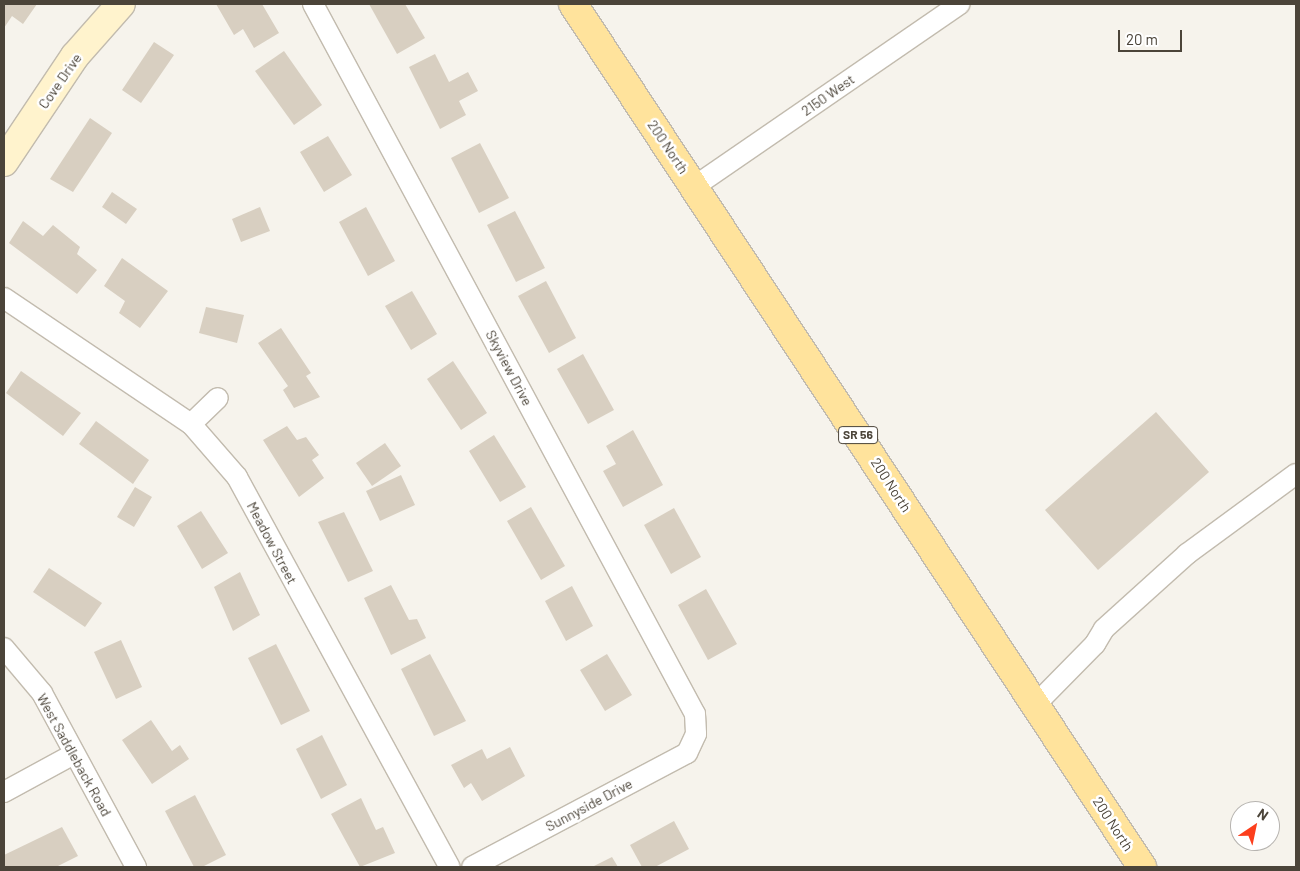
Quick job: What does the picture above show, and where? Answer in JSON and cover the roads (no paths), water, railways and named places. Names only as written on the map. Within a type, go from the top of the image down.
[{"type":"main road","name":"Cove Drive","points":[[4,162],[75,56],[121,4]]},
{"type":"main road","name":"200 North","points":[[573,4],[695,186],[1142,867]]},
{"type":"street","name":"Skyview Drive","points":[[313,4],[695,714],[696,734]]},
{"type":"street","name":"2150 West","points":[[695,186],[960,4]]},
{"type":"street","name":"Meadow Street","points":[[4,298],[191,424],[237,477],[450,867]]},
{"type":"street","points":[[191,424],[218,398]]},
{"type":"street","points":[[1035,704],[1096,644],[1104,628],[1187,554],[1296,474]]},
{"type":"street","name":"West Saddleback Road","points":[[4,648],[42,693],[136,867]]},
{"type":"street","name":"Sunnyside Drive","points":[[472,867],[686,753],[696,734]]},
{"type":"street","points":[[4,792],[74,754]]}]
